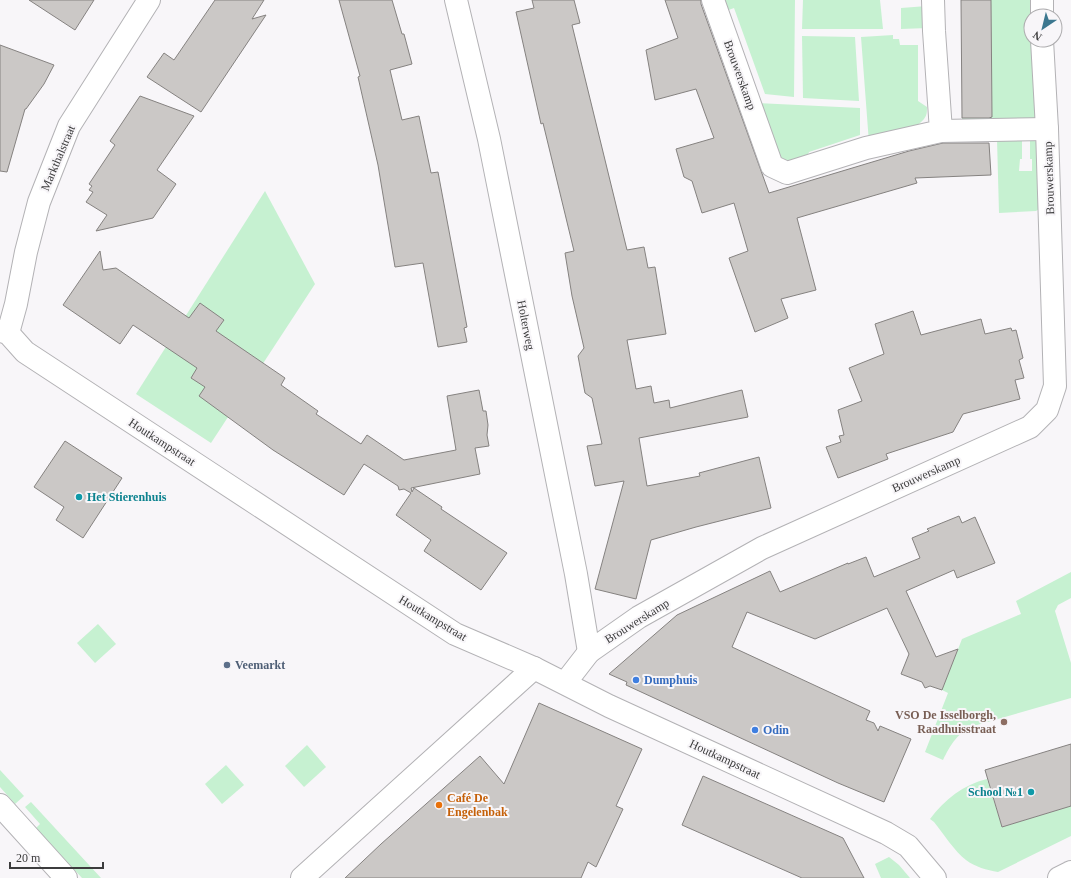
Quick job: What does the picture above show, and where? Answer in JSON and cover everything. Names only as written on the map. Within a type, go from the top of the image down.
[{"type":"street","name":"Markthalstraat","points":[[4,332],[16,304],[26,252],[39,202],[69,126],[149,0]]},
{"type":"street","name":"Holterweg","points":[[456,0],[489,139],[574,566],[589,652]]},
{"type":"street","name":"Brouwerskamp","points":[[713,0],[772,166],[787,173],[866,148],[941,131],[1048,129]]},
{"type":"street","points":[[933,0],[941,131]]},
{"type":"street","name":"Brouwerskamp","points":[[565,683],[589,652],[639,617],[762,548],[1030,427],[1047,410],[1054,386],[1048,129],[1043,48]]},
{"type":"street","name":"Houtkampstraat","points":[[4,332],[25,352],[455,634],[534,668],[610,706],[886,834],[908,846],[935,878]]},
{"type":"street","points":[[302,878],[534,668]]},
{"type":"street","points":[[0,805],[66,878]]},
{"type":"street","points":[[1059,878],[1071,872]]},
{"type":"green space","points":[[722,0],[795,0],[794,97],[765,94],[734,8],[726,11]]},
{"type":"green space","points":[[803,0],[880,0],[883,29],[802,29]]},
{"type":"green space","points":[[991,0],[1036,0],[1034,8],[1023,8],[1023,48],[1037,48],[1038,117],[1034,120],[962,124],[962,117],[992,116]]},
{"type":"green space","points":[[927,6],[928,28],[901,29],[901,8]]},
{"type":"green space","points":[[893,35],[893,39],[899,39],[900,45],[918,45],[918,101],[927,107],[927,113],[924,119],[913,128],[869,143],[861,37]]},
{"type":"green space","points":[[802,36],[855,37],[859,101],[803,98]]},
{"type":"green space","points":[[757,103],[860,108],[860,135],[809,152],[805,162],[789,161],[776,153]]},
{"type":"green space","points":[[997,139],[1022,139],[1022,159],[1020,159],[1019,171],[1032,171],[1032,159],[1030,159],[1030,139],[1039,143],[1039,209],[1036,211],[999,213]]},
{"type":"green space","points":[[265,191],[315,284],[211,443],[136,394]]},
{"type":"green space","points":[[1071,572],[1071,598],[1058,605],[1055,611],[1071,663],[1071,698],[970,727],[954,741],[943,760],[925,752],[948,693],[942,690],[962,639],[1021,614],[1016,601]]},
{"type":"green space","points":[[98,624],[116,644],[95,663],[77,643]]},
{"type":"green space","points":[[307,745],[326,767],[304,787],[285,766]]},
{"type":"green space","points":[[226,765],[244,785],[222,804],[205,784]]},
{"type":"green space","points":[[0,770],[24,796],[15,804],[0,787]]},
{"type":"green space","points":[[987,779],[1002,827],[1071,806],[1071,836],[998,872],[973,865],[962,857],[930,819],[948,799],[962,789]]},
{"type":"green space","points":[[31,802],[101,878],[82,878],[36,828],[40,824],[25,807]]},
{"type":"green space","points":[[889,857],[899,865],[910,878],[881,878],[875,864]]},
{"type":"building","points":[[29,0],[94,0],[75,30]]},
{"type":"building","points":[[215,0],[264,0],[252,19],[266,15],[201,112],[147,77],[164,53],[174,60]]},
{"type":"building","points":[[339,0],[392,0],[402,34],[404,34],[412,64],[390,70],[402,120],[419,116],[431,173],[438,172],[467,327],[464,328],[467,342],[438,347],[423,263],[395,267],[378,165],[358,77],[360,76]]},
{"type":"building","points":[[532,0],[574,0],[580,23],[572,25],[627,250],[644,247],[648,268],[655,267],[666,334],[627,340],[636,389],[651,386],[654,403],[669,400],[670,408],[742,390],[748,417],[639,438],[647,486],[700,476],[699,473],[759,457],[771,508],[651,540],[636,599],[595,589],[624,481],[595,486],[587,446],[602,444],[592,398],[585,393],[578,356],[584,348],[572,296],[565,253],[574,251],[543,123],[541,124],[516,12],[534,8]]},
{"type":"building","points":[[665,0],[701,0],[701,4],[769,193],[909,151],[943,143],[989,143],[991,175],[915,178],[917,183],[797,218],[816,290],[781,299],[788,318],[755,332],[729,258],[748,251],[734,203],[702,213],[692,181],[684,177],[676,149],[714,138],[696,89],[655,100],[646,50],[678,38]]},
{"type":"building","points":[[961,0],[991,0],[992,117],[989,118],[962,118]]},
{"type":"building","points":[[0,45],[54,65],[44,84],[25,109],[7,172],[0,171]]},
{"type":"building","points":[[140,96],[194,116],[157,170],[176,184],[153,218],[96,231],[107,215],[86,202],[93,192],[89,190],[92,186],[89,184],[115,145],[110,141]]},
{"type":"building","points":[[100,251],[103,270],[116,268],[189,318],[200,303],[224,320],[216,331],[285,378],[281,385],[318,411],[316,414],[361,444],[367,435],[404,460],[456,450],[447,396],[479,390],[483,411],[486,411],[489,446],[475,448],[480,474],[411,488],[412,492],[414,488],[442,507],[441,509],[507,553],[481,590],[424,551],[431,540],[396,515],[411,493],[404,489],[399,490],[398,486],[364,464],[344,495],[273,450],[199,396],[205,387],[191,378],[197,368],[133,325],[120,344],[63,305]]},
{"type":"building","points":[[913,311],[921,335],[981,319],[985,334],[1011,328],[1012,331],[1016,330],[1023,358],[1019,360],[1024,378],[1015,380],[1020,399],[963,414],[953,432],[886,454],[888,459],[838,478],[826,447],[841,442],[839,436],[844,435],[838,410],[862,401],[849,368],[884,354],[875,324]]},
{"type":"building","name":"Het Stierenhuis","points":[[65,441],[122,478],[83,538],[56,520],[64,507],[34,487]]},
{"type":"building","points":[[959,516],[962,523],[975,517],[995,563],[957,578],[954,570],[906,591],[936,657],[958,649],[942,690],[930,686],[925,688],[922,682],[901,674],[909,654],[887,608],[815,639],[747,612],[732,647],[870,711],[866,720],[874,723],[878,731],[880,726],[911,739],[884,802],[838,783],[626,685],[627,682],[609,674],[677,615],[770,571],[780,592],[848,563],[866,557],[874,577],[920,558],[912,538],[929,531],[927,529]]},
{"type":"building","points":[[539,703],[642,749],[616,806],[623,809],[596,867],[588,862],[581,878],[345,878],[480,756],[504,784]]},
{"type":"building","name":"School №1","points":[[1071,744],[1071,806],[1002,827],[985,770]]},
{"type":"building","points":[[703,776],[843,838],[864,878],[802,878],[682,825]]},
{"type":"place","name":"Het Stierenhuis","points":[[79,497]]},
{"type":"place","name":"Veemarkt","points":[[227,665]]},
{"type":"place","name":"Dumphuis","points":[[636,680]]},
{"type":"place","name":"VSO De Isselborgh, Raadhuisstraat","points":[[1004,722]]},
{"type":"place","name":"Odin","points":[[755,730]]},
{"type":"place","name":"School №1","points":[[1031,792]]},
{"type":"place","name":"Café De Engelenbak","points":[[439,805]]}]
